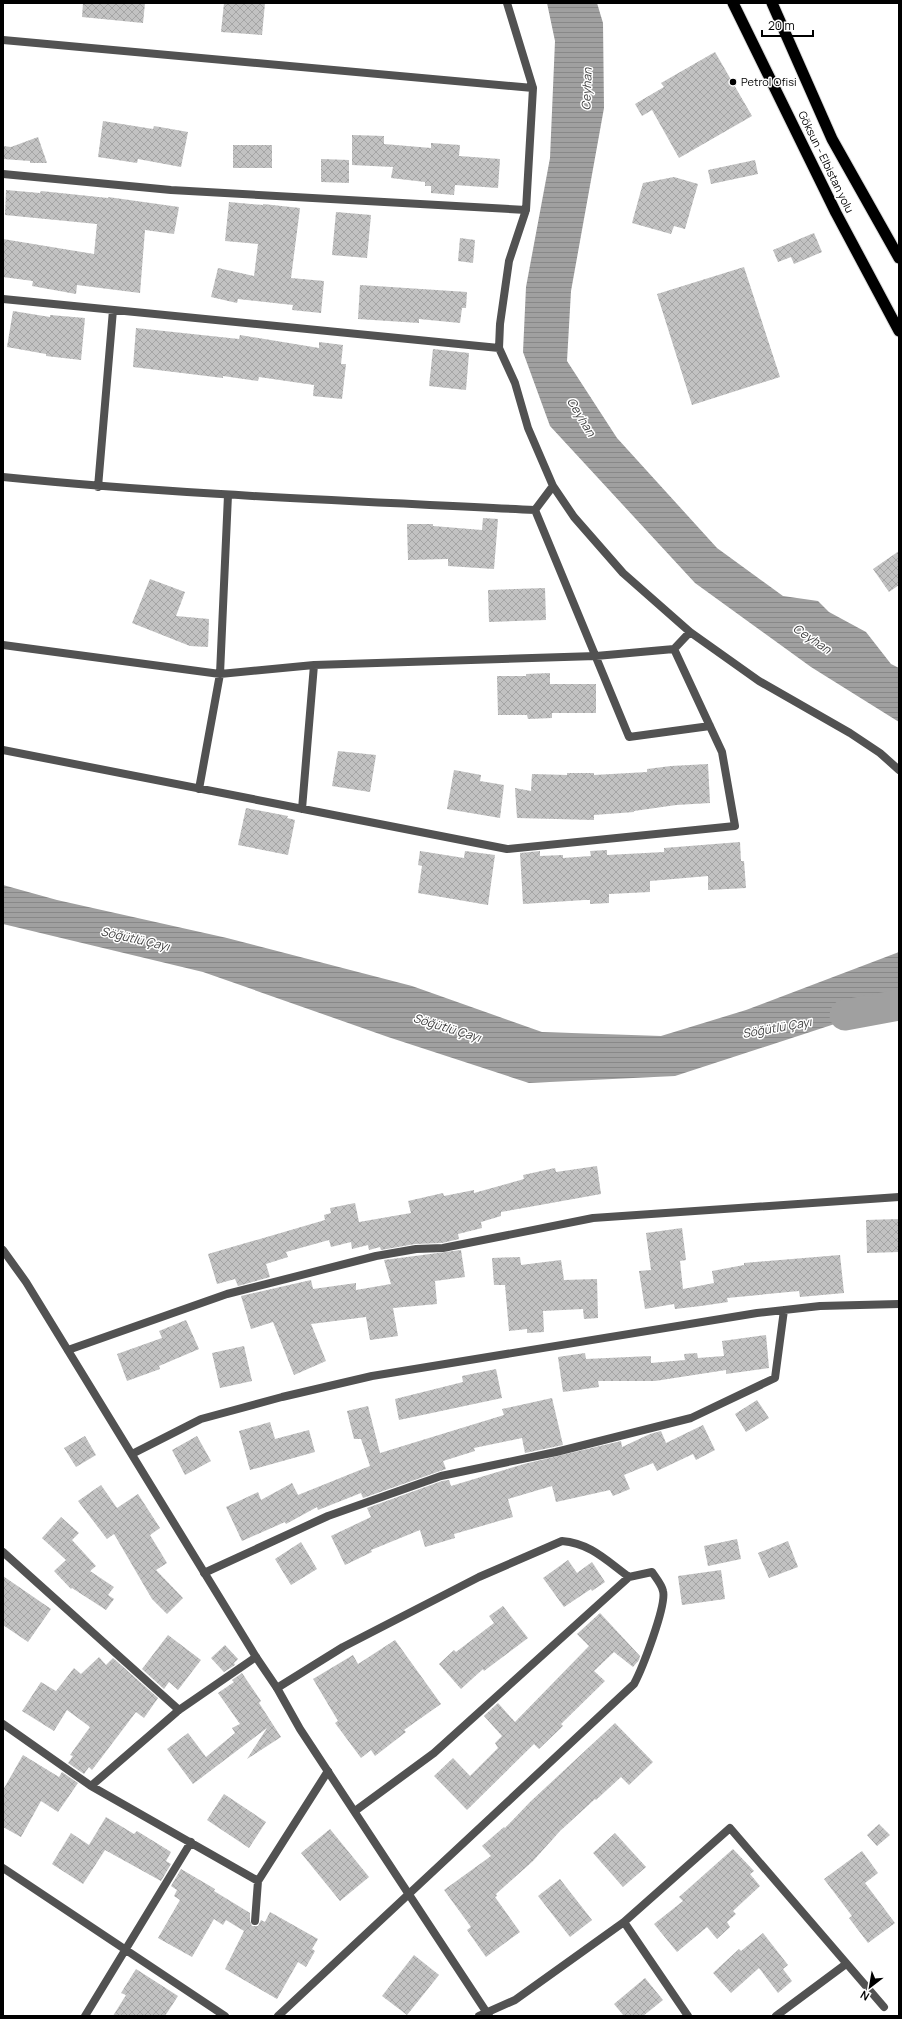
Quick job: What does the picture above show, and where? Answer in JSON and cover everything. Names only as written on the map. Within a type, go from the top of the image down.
[{"type":"highway","name":"Göksun - Elbistan yolu","points":[[733,3],[836,213],[899,331]]},
{"type":"highway","name":"Göksun - Elbistan yolu","points":[[772,3],[832,139],[899,258]]},
{"type":"street","points":[[507,3],[533,88],[526,210],[509,261],[500,324],[499,348],[515,383],[528,428],[552,486],[574,516],[623,572],[690,632],[759,680],[850,733],[880,753],[899,770]]},
{"type":"street","points":[[3,40],[533,88]]},
{"type":"street","points":[[3,174],[171,190],[526,210]]},
{"type":"street","points":[[3,299],[499,348]]},
{"type":"street","points":[[98,486],[113,310]]},
{"type":"street","points":[[3,476],[98,486],[228,495],[535,510]]},
{"type":"street","points":[[535,510],[552,486]]},
{"type":"street","points":[[199,789],[220,674],[228,495]]},
{"type":"street","points":[[535,510],[629,737],[710,726]]},
{"type":"street","points":[[3,644],[220,674],[314,665],[596,656],[674,649],[690,632]]},
{"type":"street","points":[[3,750],[507,849],[735,826],[722,752],[674,649]]},
{"type":"street","points":[[302,809],[314,665]]},
{"type":"street","points":[[68,1350],[227,1294],[376,1256],[416,1249],[443,1248],[594,1218],[899,1198]]},
{"type":"street","points":[[3,1250],[26,1282],[204,1573],[277,1688],[300,1729],[488,2014]]},
{"type":"street","points":[[132,1454],[201,1419],[282,1397],[372,1376],[784,1310],[820,1306],[899,1304]]},
{"type":"street","points":[[204,1573],[328,1516],[441,1476],[556,1452],[691,1418],[775,1378],[784,1310]]},
{"type":"street","points":[[277,1688],[343,1647],[479,1577],[562,1541],[576,1542],[587,1546],[629,1577]]},
{"type":"street","points":[[3,1552],[179,1710]]},
{"type":"street","points":[[278,2016],[634,1684],[648,1653],[663,1604],[664,1592],[652,1572],[629,1577],[434,1753],[354,1811]]},
{"type":"street","points":[[91,1786],[179,1710],[256,1657]]},
{"type":"street","points":[[3,1724],[91,1786],[258,1881]]},
{"type":"street","points":[[255,1921],[258,1881],[328,1771]]},
{"type":"street","points":[[479,2016],[488,2014],[515,2000],[624,1922],[730,1828],[884,2007]]},
{"type":"street","points":[[85,2016],[191,1842]]},
{"type":"street","points":[[3,1868],[126,1948],[225,2016]]},
{"type":"street","points":[[624,1922],[688,2016]]},
{"type":"street","points":[[776,2016],[846,1964]]},
{"type":"water","name":"Ceyhan","points":[[547,3],[597,3],[603,23],[604,108],[571,291],[567,361],[617,438],[717,548],[783,596],[818,601],[829,612],[866,632],[891,664],[899,668],[899,722],[811,667],[695,583],[550,426],[523,352],[526,287],[550,158],[555,41]]},
{"type":"water","points":[[3,885],[57,900],[227,938],[412,986],[542,1032],[661,1036],[746,1010],[899,952],[899,1003],[675,1076],[529,1083],[388,1037],[203,972],[3,924]]},
{"type":"building","points":[[83,3],[145,3],[143,23],[82,17]]},
{"type":"building","points":[[224,3],[265,3],[262,35],[221,32]]},
{"type":"building","points":[[715,52],[752,116],[679,158],[652,110],[642,116],[635,104],[664,87],[661,83]]},
{"type":"building","points":[[103,121],[153,129],[154,126],[188,132],[181,167],[138,159],[137,163],[98,157]]},
{"type":"building","points":[[352,135],[384,136],[384,144],[431,148],[431,143],[460,145],[459,156],[500,159],[498,188],[455,185],[454,195],[431,193],[431,186],[425,186],[425,182],[391,178],[393,167],[352,165]]},
{"type":"building","points":[[38,137],[47,163],[30,163],[30,161],[3,159],[3,146],[11,147]]},
{"type":"building","points":[[233,145],[272,145],[272,168],[233,168]]},
{"type":"building","points":[[321,159],[349,160],[349,183],[321,182]]},
{"type":"building","points":[[755,160],[758,174],[711,184],[708,170]]},
{"type":"building","points":[[674,177],[698,184],[685,229],[674,226],[671,234],[632,223],[643,183]]},
{"type":"building","points":[[6,190],[40,193],[41,191],[108,197],[179,207],[174,234],[145,230],[140,293],[77,285],[76,294],[32,286],[33,281],[3,277],[3,239],[94,254],[97,224],[5,215]]},
{"type":"building","points":[[229,202],[300,208],[291,278],[324,281],[321,313],[292,310],[293,305],[238,299],[237,303],[211,297],[218,268],[254,276],[258,244],[225,241]]},
{"type":"building","points":[[336,212],[371,215],[367,258],[332,255]]},
{"type":"building","points":[[814,233],[822,252],[794,264],[791,257],[778,262],[773,250]]},
{"type":"building","points":[[460,238],[475,240],[473,263],[458,261]]},
{"type":"building","points":[[744,267],[780,377],[692,405],[657,294]]},
{"type":"building","points":[[360,285],[467,292],[466,308],[462,308],[460,323],[419,319],[419,323],[358,319]]},
{"type":"building","points":[[13,311],[50,317],[50,315],[85,318],[81,360],[46,356],[46,354],[7,347]]},
{"type":"building","points":[[136,328],[239,339],[240,335],[319,348],[319,342],[343,345],[341,364],[346,364],[342,399],[313,396],[314,385],[259,377],[258,381],[133,367]]},
{"type":"building","points":[[433,349],[469,353],[466,390],[429,386]]},
{"type":"building","points":[[483,518],[498,519],[494,569],[448,566],[448,559],[408,560],[407,524],[433,524],[433,526],[482,530]]},
{"type":"building","points":[[899,551],[899,585],[889,592],[873,569]]},
{"type":"building","points":[[150,579],[185,592],[176,616],[209,619],[208,647],[190,646],[132,623]]},
{"type":"building","points":[[545,588],[546,620],[489,622],[488,590]]},
{"type":"building","points":[[550,673],[550,684],[596,684],[596,713],[552,713],[552,718],[528,719],[527,715],[498,715],[497,676],[526,676],[526,674]]},
{"type":"building","points":[[338,751],[376,755],[370,792],[332,786]]},
{"type":"building","points":[[708,764],[710,803],[676,805],[634,812],[594,815],[594,820],[517,818],[515,788],[531,791],[532,774],[567,775],[567,773],[594,773],[594,775],[647,772],[647,769]]},
{"type":"building","points":[[454,770],[481,775],[480,781],[504,785],[500,818],[447,809]]},
{"type":"building","points":[[246,808],[288,816],[287,818],[295,820],[288,855],[238,845]]},
{"type":"building","points":[[740,842],[741,861],[744,861],[746,888],[708,890],[708,876],[650,881],[650,892],[609,894],[609,903],[590,904],[590,900],[584,900],[523,904],[520,853],[540,851],[540,856],[563,855],[563,858],[591,856],[590,851],[607,850],[607,855],[664,852],[664,848]]},
{"type":"building","points":[[420,851],[464,858],[465,851],[495,855],[488,905],[418,893],[422,866],[418,865]]},
{"type":"building","points":[[597,1166],[601,1194],[501,1212],[501,1216],[481,1222],[482,1228],[458,1234],[459,1239],[442,1243],[415,1244],[381,1250],[380,1247],[369,1250],[368,1245],[352,1249],[351,1242],[331,1247],[329,1240],[286,1252],[288,1257],[266,1264],[270,1277],[238,1286],[235,1279],[217,1284],[208,1254],[325,1220],[324,1215],[331,1213],[330,1208],[355,1203],[359,1222],[411,1213],[408,1201],[443,1193],[444,1196],[474,1190],[474,1193],[524,1179],[523,1175],[555,1168],[556,1172]]},
{"type":"building","points":[[899,1219],[899,1252],[867,1253],[866,1220]]},
{"type":"building","points":[[682,1228],[686,1260],[680,1261],[683,1289],[714,1283],[712,1271],[744,1265],[744,1263],[840,1255],[844,1293],[800,1297],[799,1291],[727,1298],[728,1302],[701,1306],[675,1309],[674,1304],[645,1309],[639,1271],[651,1270],[646,1233]]},
{"type":"building","points":[[461,1250],[465,1277],[435,1281],[437,1304],[393,1308],[398,1336],[370,1340],[366,1317],[311,1324],[326,1361],[294,1375],[273,1322],[251,1329],[241,1296],[311,1280],[313,1289],[356,1283],[356,1290],[391,1284],[384,1260]]},
{"type":"building","points":[[520,1257],[521,1265],[561,1260],[564,1280],[597,1279],[598,1318],[584,1319],[583,1309],[543,1311],[544,1332],[527,1333],[527,1329],[509,1331],[505,1285],[494,1285],[492,1258]]},
{"type":"building","points":[[186,1320],[199,1349],[159,1366],[160,1369],[127,1381],[117,1354],[162,1338],[159,1331]]},
{"type":"building","points":[[766,1335],[769,1368],[726,1374],[726,1370],[655,1381],[598,1381],[599,1387],[563,1392],[558,1357],[585,1353],[586,1359],[651,1356],[651,1363],[685,1360],[684,1354],[697,1353],[698,1358],[724,1356],[722,1341]]},
{"type":"building","points":[[244,1346],[252,1381],[220,1388],[212,1353]]},
{"type":"building","points":[[496,1369],[502,1398],[399,1420],[395,1399],[463,1382],[462,1376]]},
{"type":"building","points":[[552,1398],[563,1445],[525,1453],[522,1438],[474,1448],[475,1451],[443,1461],[446,1469],[363,1498],[361,1493],[318,1510],[317,1507],[286,1524],[285,1522],[242,1541],[226,1507],[258,1492],[261,1500],[292,1483],[298,1495],[370,1466],[361,1439],[354,1439],[347,1411],[368,1406],[380,1453],[504,1415],[502,1409]]},
{"type":"building","points":[[757,1400],[769,1418],[746,1432],[735,1414]]},
{"type":"building","points":[[270,1422],[275,1439],[309,1430],[315,1452],[250,1470],[239,1431]]},
{"type":"building","points":[[703,1425],[715,1450],[696,1460],[693,1454],[657,1471],[653,1463],[624,1475],[630,1489],[613,1496],[610,1490],[556,1502],[552,1486],[508,1499],[513,1517],[454,1534],[455,1538],[425,1547],[420,1530],[371,1550],[372,1552],[345,1565],[331,1536],[371,1517],[367,1508],[442,1481],[449,1480],[451,1486],[524,1464],[621,1441],[622,1447],[650,1434],[661,1431],[666,1443]]},
{"type":"building","points":[[85,1436],[96,1455],[76,1467],[64,1448]]},
{"type":"building","points":[[197,1436],[211,1461],[185,1475],[172,1450]]},
{"type":"building","points":[[101,1485],[117,1508],[138,1494],[160,1528],[150,1535],[167,1563],[156,1570],[183,1598],[167,1614],[152,1599],[114,1534],[107,1539],[78,1501]]},
{"type":"building","points":[[61,1517],[79,1533],[72,1540],[96,1566],[90,1571],[114,1587],[108,1595],[114,1599],[106,1610],[72,1588],[71,1589],[54,1571],[66,1560],[42,1538]]},
{"type":"building","points":[[737,1539],[741,1559],[708,1566],[704,1546]]},
{"type":"building","points":[[788,1541],[798,1567],[769,1578],[758,1553]]},
{"type":"building","points":[[301,1542],[317,1569],[291,1585],[275,1559]]},
{"type":"building","points":[[568,1560],[577,1573],[592,1562],[605,1582],[592,1591],[591,1589],[564,1607],[543,1578]]},
{"type":"building","points":[[721,1570],[725,1599],[682,1605],[678,1576]]},
{"type":"building","points":[[3,1576],[51,1609],[28,1642],[3,1625]]},
{"type":"building","points":[[503,1606],[528,1638],[484,1671],[483,1669],[461,1689],[439,1664],[454,1650],[456,1652],[494,1623],[489,1616]]},
{"type":"building","points":[[600,1613],[640,1656],[639,1660],[633,1667],[614,1652],[594,1671],[605,1681],[561,1724],[563,1726],[539,1749],[534,1744],[467,1810],[434,1776],[453,1758],[470,1776],[498,1748],[495,1743],[502,1736],[484,1716],[498,1703],[515,1722],[589,1646],[577,1634]]},
{"type":"building","points":[[168,1635],[201,1660],[178,1690],[169,1682],[164,1689],[142,1669]]},
{"type":"building","points":[[395,1640],[441,1704],[404,1730],[406,1732],[375,1756],[371,1750],[361,1758],[335,1723],[338,1721],[313,1679],[353,1655],[358,1664]]},
{"type":"building","points":[[225,1645],[238,1659],[234,1663],[235,1665],[224,1672],[211,1658]]},
{"type":"building","points":[[99,1657],[106,1665],[113,1658],[158,1698],[144,1718],[136,1712],[92,1770],[89,1767],[84,1774],[68,1763],[73,1756],[70,1755],[90,1727],[67,1710],[54,1731],[22,1711],[41,1682],[56,1691],[74,1668],[81,1674]]},
{"type":"building","points":[[242,1673],[261,1701],[259,1703],[281,1737],[247,1759],[267,1728],[193,1784],[167,1749],[188,1733],[206,1757],[235,1733],[232,1728],[240,1724],[218,1693],[234,1682],[232,1680]]},
{"type":"building","points":[[615,1723],[653,1762],[629,1785],[621,1777],[560,1831],[533,1861],[496,1894],[497,1896],[495,1897],[520,1932],[486,1957],[467,1930],[471,1927],[444,1890],[491,1856],[482,1846],[504,1827],[505,1828],[530,1802]]},
{"type":"building","points":[[23,1755],[59,1777],[62,1772],[78,1783],[58,1812],[41,1801],[21,1837],[3,1827],[3,1790]]},
{"type":"building","points":[[224,1794],[266,1822],[249,1848],[207,1820]]},
{"type":"building","points":[[106,1817],[134,1834],[137,1831],[171,1852],[166,1861],[171,1864],[161,1881],[105,1850],[83,1884],[52,1864],[71,1833],[89,1845]]},
{"type":"building","points":[[879,1824],[890,1835],[877,1846],[867,1835]]},
{"type":"building","points":[[330,1829],[369,1877],[340,1901],[301,1853]]},
{"type":"building","points":[[615,1833],[646,1867],[623,1887],[593,1853]]},
{"type":"building","points":[[733,1849],[754,1871],[750,1874],[760,1886],[733,1911],[736,1914],[727,1922],[730,1927],[717,1939],[707,1927],[677,1952],[654,1924],[683,1901],[679,1897]]},
{"type":"building","points":[[862,1851],[878,1873],[865,1883],[895,1923],[868,1943],[849,1918],[852,1916],[824,1879]]},
{"type":"building","points":[[181,1869],[215,1889],[214,1891],[250,1913],[250,1921],[252,1926],[258,1926],[261,1920],[265,1922],[270,1912],[318,1939],[312,1949],[315,1951],[306,1967],[298,1962],[277,1999],[225,1969],[244,1931],[226,1920],[223,1925],[214,1919],[192,1957],[158,1938],[180,1900],[174,1896],[177,1890],[171,1886]]},
{"type":"building","points":[[560,1879],[592,1920],[570,1937],[538,1896]]},
{"type":"building","points":[[763,1933],[788,1965],[783,1969],[792,1981],[778,1993],[759,1968],[731,1993],[713,1973],[739,1949],[741,1951]]},
{"type":"building","points":[[414,1955],[439,1975],[407,2015],[382,1996]]},
{"type":"building","points":[[136,1969],[178,1996],[165,2016],[113,2016],[126,1995],[121,1993]]},
{"type":"building","points":[[645,1978],[663,2000],[643,2016],[624,2016],[614,2004]]},
{"type":"waterway","name":"Söğütlü Çayı","points":[[845,1015],[899,1005]]},
{"type":"place","name":"Petrol Ofisi","points":[[733,82]]}]
